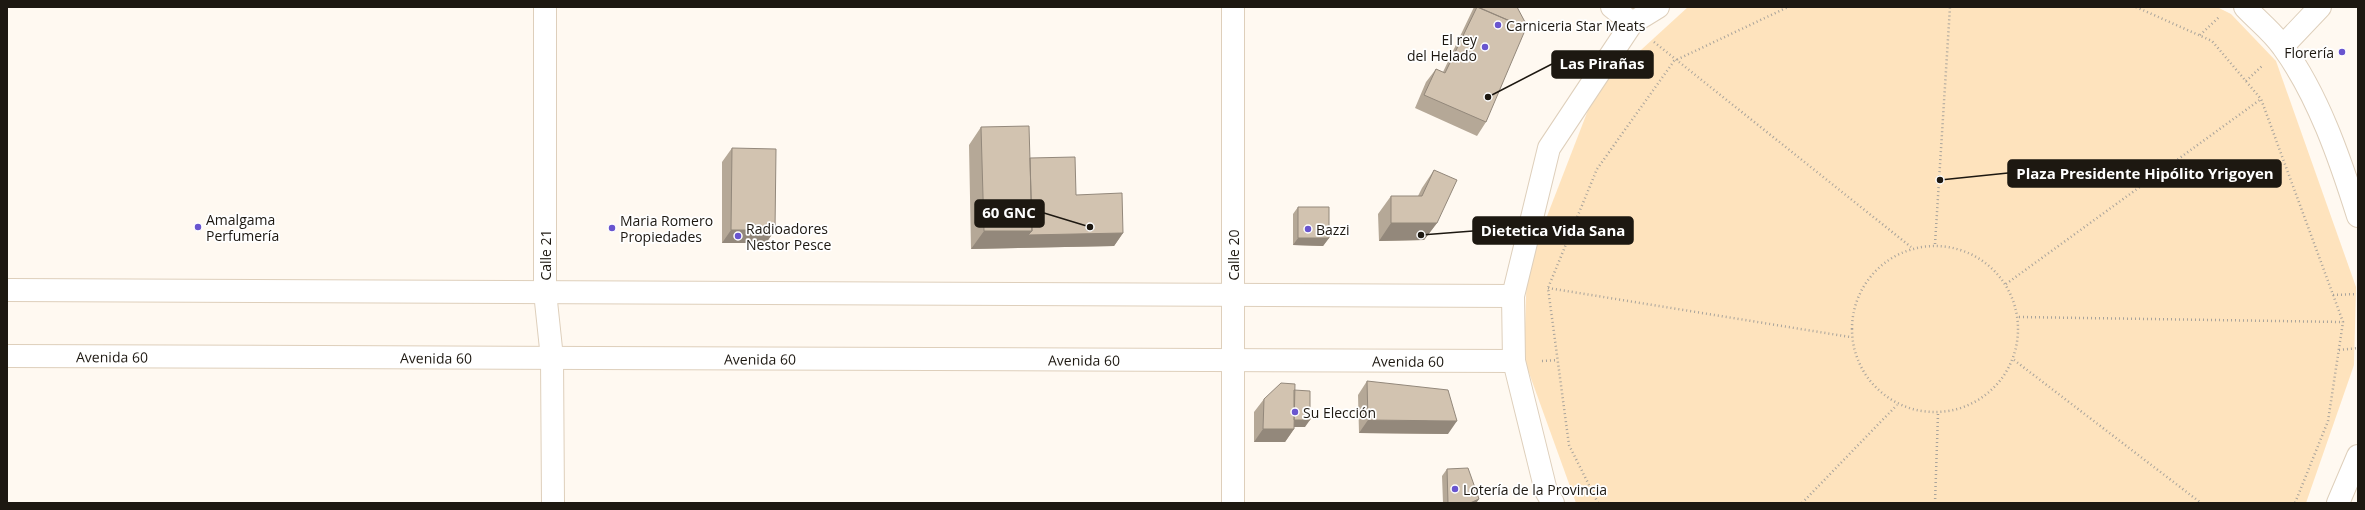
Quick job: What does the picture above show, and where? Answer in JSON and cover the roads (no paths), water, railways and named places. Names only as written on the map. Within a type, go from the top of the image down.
[{"type":"main road","name":"Calle 21","points":[[545,7],[545,292],[552,358],[553,503]]},
{"type":"main road","name":"Calle 20","points":[[1233,7],[1233,503]]},
{"type":"main road","points":[[1612,7],[1632,24]]},
{"type":"main road","points":[[1553,503],[1546,491],[1514,361],[1513,296],[1549,148],[1632,24],[1658,7]]},
{"type":"main road","points":[[2283,46],[2320,7]]},
{"type":"main road","points":[[2235,9],[2283,46],[2306,84],[2341,162],[2358,216]]},
{"type":"main road","points":[[7,290],[1513,296]]},
{"type":"main road","name":"Avenida 60","points":[[7,356],[1514,361]]},
{"type":"main road","points":[[2338,503],[2358,456]]},
{"type":"place","name":"Carniceria Star Meats","points":[[1498,25]]},
{"type":"place","name":"El rey del Helado","points":[[1485,47]]},
{"type":"place","name":"Florería","points":[[2342,52]]},
{"type":"place","name":"Las Pirañas","points":[[1488,97]]},
{"type":"place","name":"Plaza Presidente Hipólito Yrigoyen","points":[[1940,180]]},
{"type":"place","name":"Amalgama Perfumería","points":[[198,227]]},
{"type":"place","name":"60 GNC","points":[[1090,227]]},
{"type":"place","name":"Maria Romero Propiedades","points":[[612,228]]},
{"type":"place","name":"Bazzi","points":[[1308,229]]},
{"type":"place","name":"Dietetica Vida Sana","points":[[1421,235]]},
{"type":"place","name":"Radioadores Nestor Pesce","points":[[738,236]]},
{"type":"place","name":"Su Elección","points":[[1295,412]]},
{"type":"place","name":"Lotería de la Provincia","points":[[1455,489]]}]
